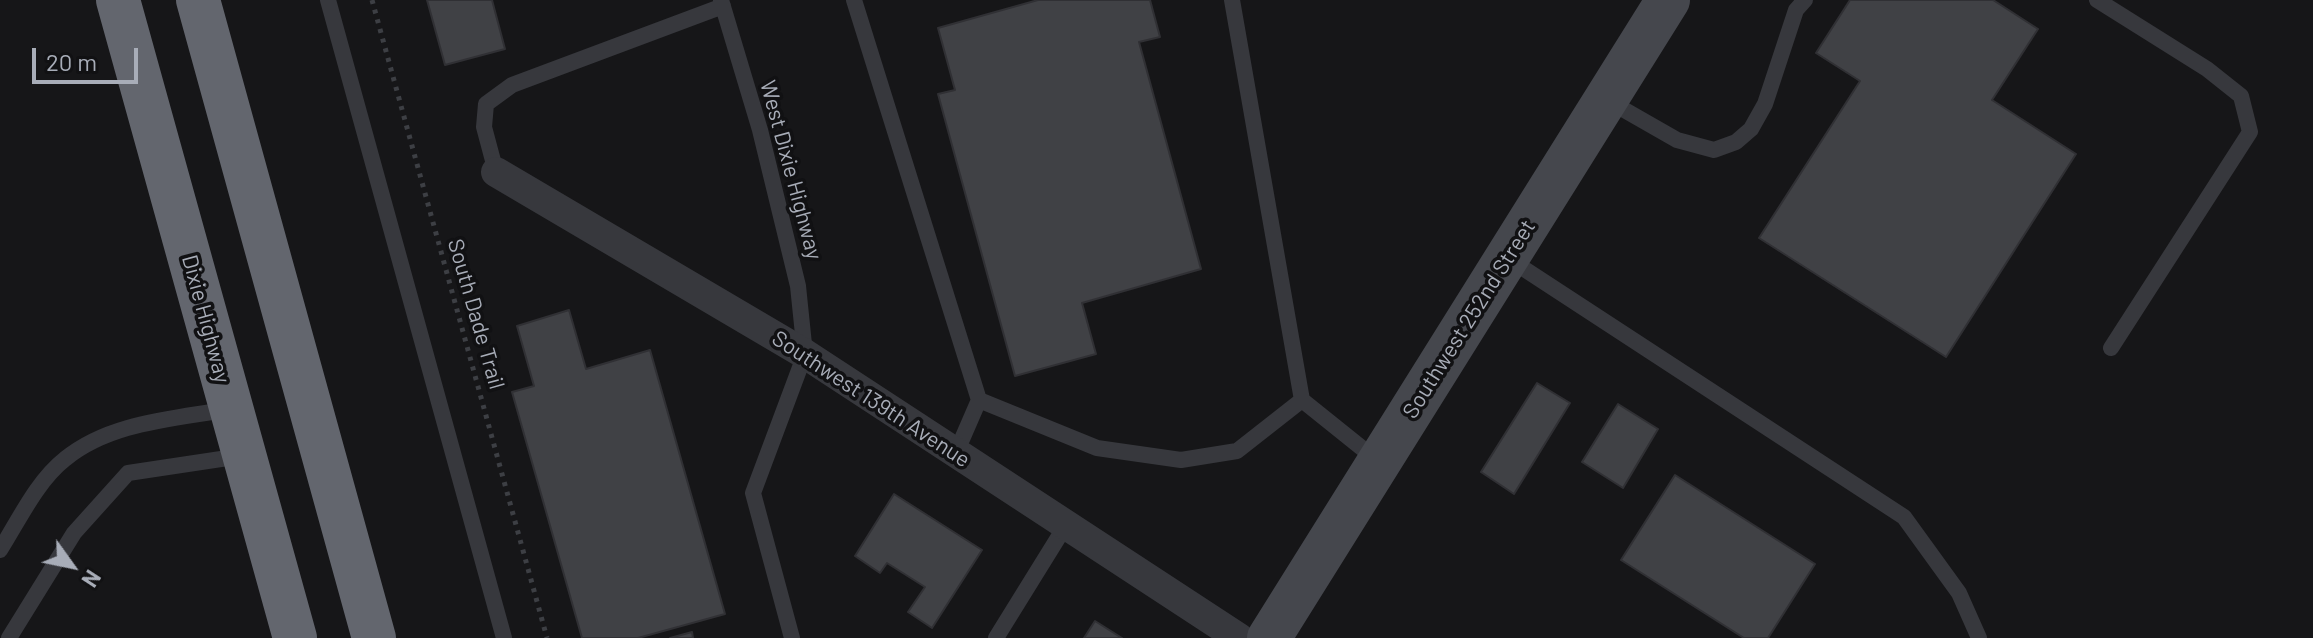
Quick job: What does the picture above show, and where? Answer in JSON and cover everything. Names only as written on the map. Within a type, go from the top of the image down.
[{"type":"highway","name":"Dixie Highway","points":[[118,0],[295,638]]},
{"type":"highway","points":[[198,0],[374,638]]},
{"type":"street","name":"Southwest 252nd Street","points":[[1269,638],[1668,0]]},
{"type":"street","name":"Southwest 139th Avenue","points":[[496,172],[805,354],[1239,638]]},
{"type":"lane","points":[[328,0],[504,638]]},
{"type":"lane","points":[[854,0],[979,400],[956,453]]},
{"type":"lane","points":[[1232,0],[1302,400],[1379,462]]},
{"type":"lane","points":[[1606,100],[1677,140],[1714,150],[1736,142],[1751,129],[1765,104],[1796,10],[1805,0]]},
{"type":"lane","points":[[2097,0],[2207,69],[2241,96],[2250,132],[2111,348]]},
{"type":"lane","points":[[496,172],[484,127],[486,104],[499,94],[512,85],[722,3]]},
{"type":"lane","name":"West Dixie Highway","points":[[722,3],[760,130],[788,241],[798,286],[805,354]]},
{"type":"lane","points":[[1507,258],[1904,517],[1959,593],[1979,638]]},
{"type":"lane","points":[[792,638],[753,493],[805,354]]},
{"type":"lane","points":[[979,400],[1097,448],[1181,460],[1237,451],[1302,400]]},
{"type":"lane","points":[[0,550],[40,486],[64,459],[117,429],[231,409]]},
{"type":"lane","points":[[9,638],[74,533],[128,473],[244,455]]},
{"type":"lane","points":[[996,638],[1066,525]]},
{"type":"path","name":"South Dade Trail","points":[[372,0],[547,638]]},
{"type":"building","points":[[427,0],[492,0],[505,49],[445,65]]},
{"type":"building","points":[[1038,0],[1150,0],[1160,37],[1139,42],[1201,269],[1082,303],[1096,354],[1015,376],[938,94],[955,90],[938,28]]},
{"type":"building","points":[[1850,0],[1993,0],[2038,29],[1992,100],[2076,154],[1946,357],[1759,238],[1860,81],[1816,53]]},
{"type":"building","points":[[569,310],[586,369],[650,350],[725,614],[638,638],[582,638],[512,392],[534,386],[517,326]]},
{"type":"building","points":[[1537,383],[1570,403],[1514,494],[1481,472]]},
{"type":"building","points":[[1618,404],[1658,429],[1623,488],[1582,462]]},
{"type":"building","points":[[1675,475],[1815,564],[1768,638],[1744,638],[1621,560]]},
{"type":"building","points":[[894,494],[982,550],[932,628],[908,612],[925,587],[887,563],[880,573],[855,556]]},
{"type":"building","points":[[1095,621],[1122,638],[1084,638]]},
{"type":"building","points":[[692,632],[693,638],[670,638]]}]
